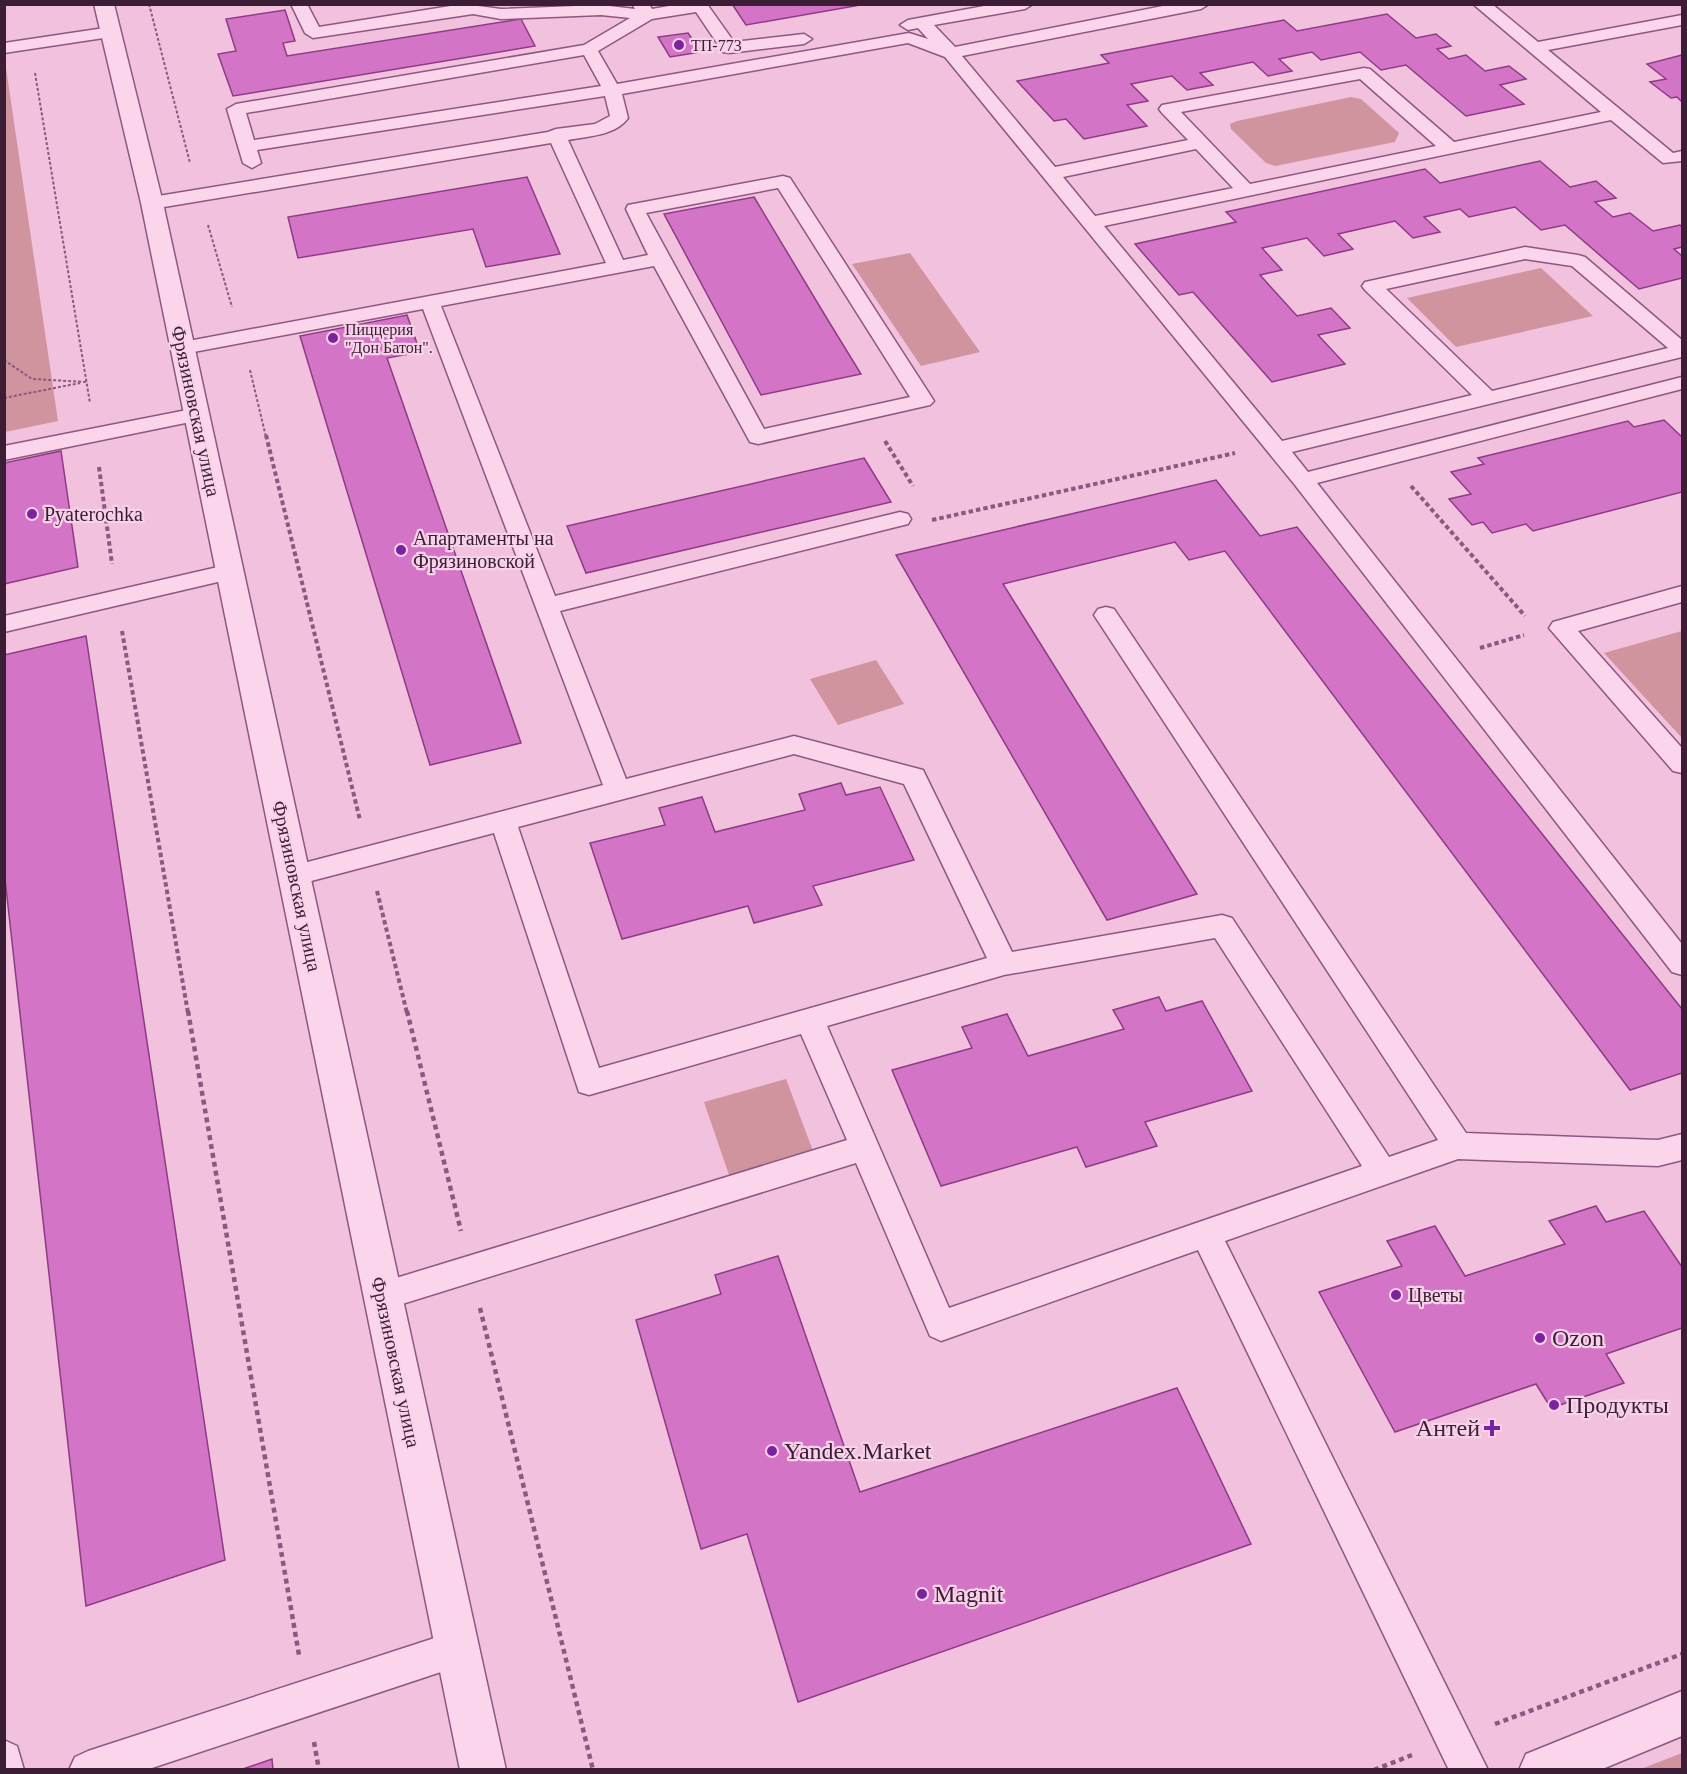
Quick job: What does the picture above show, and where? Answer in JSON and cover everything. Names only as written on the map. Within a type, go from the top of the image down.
[{"type":"street","name":"Фрязиновская улица","points":[[108,18],[152,203],[296,875],[483,1770]]},
{"type":"street","points":[[1542,1770],[1683,1713]]},
{"type":"lane","points":[[299,4],[313,33],[472,7],[501,14],[643,10],[701,5],[729,48],[922,23],[980,8],[1025,4]]},
{"type":"lane","points":[[247,146],[612,90],[909,38],[951,52],[1201,4]]},
{"type":"lane","points":[[1481,4],[1616,114],[1678,161]]},
{"type":"lane","points":[[258,184],[236,109],[589,49],[643,10]]},
{"type":"lane","points":[[4,48],[30,44],[108,18]]},
{"type":"lane","points":[[1534,48],[1683,20]]},
{"type":"lane","points":[[922,23],[951,52],[1089,223],[1304,480],[1683,963]]},
{"type":"lane","points":[[152,203],[600,129],[619,118],[612,90],[589,49]]},
{"type":"lane","points":[[1245,190],[1168,109],[1364,73],[1450,148]]},
{"type":"lane","points":[[1089,223],[1616,114]]},
{"type":"lane","points":[[556,135],[617,267]]},
{"type":"lane","points":[[1049,174],[1200,143]]},
{"type":"lane","points":[[594,217],[635,209],[783,182],[923,401],[758,437],[635,209]]},
{"type":"lane","points":[[1486,398],[1372,286],[1525,253],[1578,261],[1683,351]]},
{"type":"lane","points":[[183,348],[660,259]]},
{"type":"lane","points":[[430,302],[618,791]]},
{"type":"lane","points":[[1275,446],[1683,351]]},
{"type":"lane","points":[[1304,480],[1683,383]]},
{"type":"lane","points":[[4,453],[197,414]]},
{"type":"lane","points":[[547,606],[900,519]]},
{"type":"lane","points":[[4,624],[231,573]]},
{"type":"lane","points":[[1683,594],[1561,628],[1683,764]]},
{"type":"lane","points":[[1106,615],[1458,1146]]},
{"type":"lane","points":[[296,875],[794,745],[914,777],[1004,964]]},
{"type":"lane","points":[[503,821],[589,1083],[1004,964],[1222,926],[1382,1172]]},
{"type":"lane","points":[[810,1020],[941,1326],[1458,1146],[1658,1153],[1683,1147]]},
{"type":"lane","points":[[383,1296],[864,1148]]},
{"type":"lane","points":[[1206,1234],[1469,1770]]},
{"type":"lane","points":[[88,1770],[456,1648]]},
{"type":"lane","points":[[4,1759],[5,1770]]},
{"type":"path","points":[[30,44],[95,435],[117,598],[319,1770]]},
{"type":"path","points":[[4,360],[32,378],[86,382]]},
{"type":"path","points":[[4,398],[86,382]]},
{"type":"path","points":[[868,413],[916,491]]},
{"type":"path","points":[[900,519],[911,525],[1275,446]]},
{"type":"path","points":[[1387,459],[1531,622]]},
{"type":"path","points":[[927,510],[933,520]]},
{"type":"path","points":[[1444,659],[1528,634]]},
{"type":"path","points":[[1374,1770],[1683,1654]]},
{"type":"shaded area","points":[[4,61],[58,421],[5,432]]},
{"type":"shaded area","points":[[1351,97],[1361,99],[1399,133],[1395,142],[1275,166],[1266,163],[1231,129],[1230,124],[1237,121]]},
{"type":"shaded area","points":[[910,253],[980,352],[921,366],[852,264]]},
{"type":"shaded area","points":[[1541,268],[1593,316],[1456,347],[1407,298]]},
{"type":"shaded area","points":[[1682,631],[1682,738],[1604,653]]},
{"type":"shaded area","points":[[876,660],[904,704],[838,725],[810,679]]},
{"type":"shaded area","points":[[786,1079],[813,1151],[729,1175],[704,1102]]},
{"type":"shaded area","points":[[1682,1753],[1682,1769],[1641,1769]]},
{"type":"building","points":[[732,4],[866,4],[746,25]]},
{"type":"building","points":[[285,10],[295,41],[283,43],[287,56],[521,19],[535,46],[233,96],[218,54],[236,51],[226,19]]},
{"type":"building","points":[[1387,14],[1416,38],[1436,34],[1451,46],[1437,49],[1449,59],[1466,55],[1485,71],[1509,66],[1526,79],[1500,85],[1524,104],[1466,116],[1406,65],[1381,70],[1360,52],[1321,60],[1312,52],[1279,59],[1292,71],[1268,76],[1253,62],[1200,73],[1213,85],[1187,90],[1172,76],[1131,84],[1148,101],[1127,105],[1147,126],[1084,139],[1066,119],[1054,121],[1017,81],[1109,63],[1101,55],[1284,20],[1297,31]]},
{"type":"building","name":"ТП-773","points":[[688,33],[701,52],[670,57],[658,37]]},
{"type":"building","points":[[1682,55],[1682,102],[1677,97],[1671,98],[1650,82],[1666,79],[1647,64]]},
{"type":"building","points":[[1540,161],[1570,187],[1596,181],[1616,198],[1595,202],[1613,217],[1630,213],[1653,231],[1680,225],[1682,227],[1682,247],[1674,249],[1682,256],[1682,278],[1639,289],[1565,225],[1541,230],[1515,207],[1469,217],[1460,209],[1424,217],[1440,232],[1413,238],[1395,221],[1338,234],[1353,249],[1324,256],[1307,238],[1262,248],[1282,270],[1260,275],[1297,316],[1331,308],[1350,328],[1318,335],[1345,364],[1272,382],[1193,292],[1179,295],[1135,244],[1236,222],[1226,212],[1425,169],[1440,183]]},
{"type":"building","points":[[527,177],[560,254],[486,267],[473,229],[298,258],[288,217]]},
{"type":"building","points":[[754,197],[861,374],[761,395],[664,214]]},
{"type":"building","points":[[407,315],[420,352],[387,358],[521,743],[430,765],[300,336]]},
{"type":"building","points":[[1664,420],[1682,437],[1682,492],[1533,531],[1526,524],[1492,533],[1483,522],[1472,525],[1449,499],[1471,494],[1451,472],[1484,464],[1478,458],[1628,421],[1634,427]]},
{"type":"building","points":[[61,451],[78,567],[4,584],[4,463]]},
{"type":"building","points":[[864,458],[891,502],[586,573],[567,526]]},
{"type":"building","points":[[1216,480],[1260,536],[1297,527],[1682,1009],[1682,1073],[1630,1090],[1225,551],[1189,560],[1175,542],[1003,584],[1197,894],[1107,920],[896,555]]},
{"type":"building","points":[[86,636],[225,1560],[86,1606],[4,870],[4,655]]},
{"type":"building","points":[[841,783],[846,795],[880,787],[914,860],[813,886],[822,905],[754,923],[748,906],[622,939],[590,843],[665,825],[659,808],[702,797],[715,832],[805,810],[799,794]]},
{"type":"building","points":[[1159,997],[1166,1011],[1202,1001],[1252,1091],[1145,1122],[1157,1146],[1086,1167],[1077,1147],[941,1186],[892,1070],[972,1048],[962,1027],[1007,1014],[1028,1056],[1124,1029],[1113,1010]]},
{"type":"building","points":[[1596,1206],[1606,1222],[1644,1211],[1682,1267],[1682,1328],[1606,1354],[1624,1383],[1551,1408],[1536,1384],[1395,1432],[1319,1292],[1402,1266],[1387,1241],[1435,1226],[1465,1276],[1565,1244],[1549,1221]]},
{"type":"building","points":[[778,1256],[860,1492],[1177,1388],[1251,1544],[798,1702],[747,1534],[701,1549],[636,1320],[721,1294],[715,1275]]},
{"type":"building","points":[[272,1759],[273,1770],[240,1770]]},
{"type":"place","name":"ТП-773","points":[[679,45]]},
{"type":"place","name":"Пиццерия \"Дон Батон\".","points":[[333,338]]},
{"type":"place","name":"Pyaterochka","points":[[32,514]]},
{"type":"place","name":"Апартаменты на Фрязиновской","points":[[401,550]]},
{"type":"place","name":"Цветы","points":[[1396,1295]]},
{"type":"place","name":"Ozon","points":[[1540,1338]]},
{"type":"place","name":"Продукты","points":[[1554,1405]]},
{"type":"place","name":"Антей","points":[[1492,1428]]},
{"type":"place","name":"Yandex.Market","points":[[772,1451]]},
{"type":"place","name":"Magnit","points":[[922,1594]]}]
